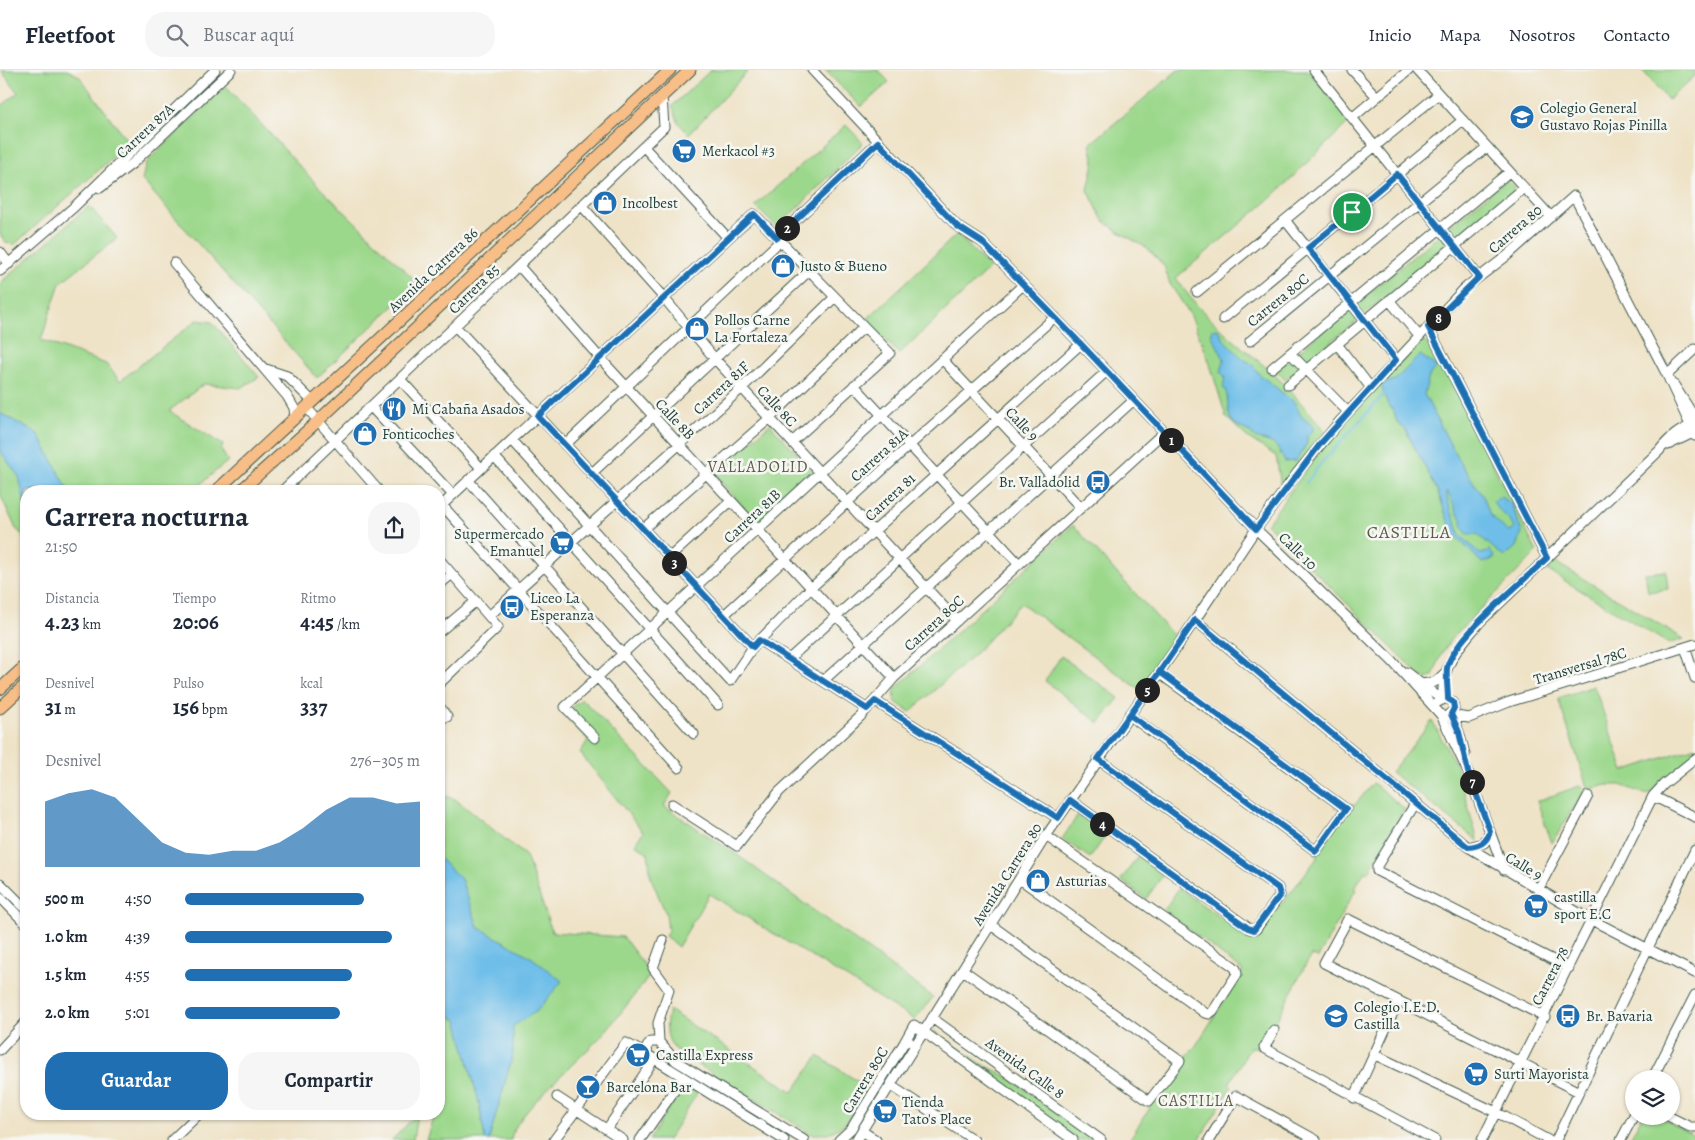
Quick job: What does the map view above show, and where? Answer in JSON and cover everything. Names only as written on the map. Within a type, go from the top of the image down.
[{"type":"main road","name":"Avenida Carrera 86","points":[[223,485],[670,70]]},
{"type":"main road","name":"Avenida Carrera 86","points":[[247,485],[318,421],[690,70]]},
{"type":"main road","points":[[0,689],[20,671]]},
{"type":"main road","points":[[0,708],[20,690]]},
{"type":"street","name":"Carrera 87A","points":[[74,207],[132,163],[231,70]]},
{"type":"street","name":"Calle 10","points":[[812,70],[957,226],[982,242],[1256,529],[1392,661],[1447,712],[1453,702],[1444,699],[1392,661]]},
{"type":"street","points":[[1314,70],[1479,277]]},
{"type":"street","points":[[1352,70],[1377,97]]},
{"type":"street","points":[[1352,118],[1409,70]]},
{"type":"street","points":[[1417,70],[1550,217]]},
{"type":"street","name":"Carrera 87A","points":[[0,271],[74,207],[210,72]]},
{"type":"street","points":[[210,72],[216,84]]},
{"type":"street","points":[[1197,292],[1439,94]]},
{"type":"street","name":"Carrera 85","points":[[288,485],[664,127],[662,96]]},
{"type":"street","points":[[1223,319],[1462,120]]},
{"type":"street","points":[[565,445],[878,142]]},
{"type":"street","points":[[644,147],[728,238]]},
{"type":"street","name":"Carrera 80C","points":[[1250,342],[1487,147]]},
{"type":"street","points":[[1272,368],[1510,172]]},
{"type":"street","points":[[1288,385],[1524,188]]},
{"type":"street","name":"Carrera 80","points":[[1256,529],[1298,472],[1348,412],[1396,360],[1479,277],[1574,196],[1667,375]]},
{"type":"street","name":"Calle 8C","points":[[582,206],[664,298],[715,359],[956,621]]},
{"type":"street","points":[[445,502],[754,214],[890,353],[792,442]]},
{"type":"street","points":[[1285,220],[1396,360]]},
{"type":"street","points":[[0,252],[9,264]]},
{"type":"street","points":[[174,263],[289,400],[295,419]]},
{"type":"street","name":"Calle 8B","points":[[519,266],[600,358],[894,678]]},
{"type":"street","points":[[592,474],[810,271]]},
{"type":"street","name":"Carrera 81B","points":[[595,738],[565,707],[1023,285]]},
{"type":"street","name":"Carrera 81F","points":[[489,616],[742,388],[835,298]]},
{"type":"street","points":[[1389,300],[1419,336]]},
{"type":"street","name":"Carrera 81A","points":[[723,616],[910,445],[1055,317]]},
{"type":"street","points":[[455,326],[723,616],[756,644],[789,659],[867,709]]},
{"type":"street","points":[[643,529],[770,418],[864,327]]},
{"type":"street","points":[[1428,327],[1547,558]]},
{"type":"street","name":"Carrera 81","points":[[668,612],[730,681],[756,644],[811,588],[1081,344]]},
{"type":"street","points":[[1337,344],[1371,388]]},
{"type":"street","points":[[1422,684],[1435,682],[1447,670],[1457,649],[1481,621],[1659,450],[1694,428],[1667,375],[1695,349]]},
{"type":"street","points":[[1290,353],[1348,412]]},
{"type":"street","name":"Calle 9","points":[[943,360],[1081,508]]},
{"type":"street","points":[[263,368],[287,376],[309,398],[318,421],[374,485]]},
{"type":"street","points":[[789,659],[961,501],[1107,371]]},
{"type":"street","points":[[400,379],[481,468]]},
{"type":"street","points":[[854,385],[1019,564]]},
{"type":"street","points":[[823,681],[1134,400]]},
{"type":"street","points":[[371,406],[444,485]]},
{"type":"street","name":"Carrera 80C","points":[[672,804],[737,846],[779,792],[867,709],[894,678],[1164,432]]},
{"type":"street","points":[[512,440],[668,612]]},
{"type":"street","points":[[494,456],[718,706]]},
{"type":"street","points":[[468,480],[544,567],[624,653],[694,734]]},
{"type":"street","points":[[445,486],[453,495]]},
{"type":"street","points":[[669,558],[731,501]]},
{"type":"street","points":[[445,512],[598,677],[679,768]]},
{"type":"street","name":"Avenida Carrera 80","points":[[856,1140],[1046,836],[1160,672],[1256,529]]},
{"type":"street","points":[[445,566],[498,627],[445,678]]},
{"type":"street","points":[[445,580],[452,574]]},
{"type":"street","points":[[445,627],[476,601]]},
{"type":"street","name":"Calle 9","points":[[1195,620],[1468,847],[1593,921],[1695,973]]},
{"type":"street","name":"Transversal 78C","points":[[1471,718],[1508,702],[1695,644]]},
{"type":"street","points":[[1685,647],[1695,678]]},
{"type":"street","points":[[1447,670],[1444,699],[1438,702],[1447,712],[1459,732],[1468,772]]},
{"type":"street","points":[[1130,715],[1316,851],[1346,809],[1160,672]]},
{"type":"street","points":[[875,701],[1058,818]]},
{"type":"street","points":[[1447,712],[1456,716],[1471,718]]},
{"type":"street","points":[[1447,712],[1504,870]]},
{"type":"street","points":[[1459,732],[1471,718]]},
{"type":"street","points":[[1070,800],[1252,930],[1256,929],[1280,895],[1280,890],[1098,759]]},
{"type":"street","points":[[1693,762],[1664,784],[1653,796],[1695,817]]},
{"type":"street","points":[[1538,890],[1588,796]]},
{"type":"street","name":"Carrera 78","points":[[1482,1140],[1593,921],[1653,796]]},
{"type":"street","points":[[1415,804],[1377,866],[1378,871],[1569,968]]},
{"type":"street","points":[[1468,847],[1484,842],[1490,831]]},
{"type":"street","points":[[1020,879],[1209,1014],[1237,974],[1233,966],[1046,836]]},
{"type":"street","points":[[1556,1140],[1695,850]]},
{"type":"street","points":[[0,883],[20,903]]},
{"type":"street","points":[[0,897],[20,918]]},
{"type":"street","points":[[1545,1017],[1348,919],[1324,963],[1579,1092]]},
{"type":"street","points":[[963,970],[1149,1101],[1180,1061],[991,925]]},
{"type":"street","points":[[662,940],[653,968],[669,990],[658,1023],[659,1042],[676,1061],[804,1140]]},
{"type":"street","points":[[1657,1070],[1695,995]]},
{"type":"street","points":[[1354,1098],[1398,1002]]},
{"type":"street","name":"Avenida Calle 8","points":[[932,1018],[1101,1140]]},
{"type":"street","points":[[904,1043],[914,1025],[924,1031]]},
{"type":"street","points":[[0,1050],[20,1028]]},
{"type":"street","points":[[1274,1030],[1264,1048],[1435,1140]]},
{"type":"street","name":"Avenida Calle 8","points":[[924,1031],[1073,1140]]},
{"type":"street","points":[[648,1054],[647,1047],[650,1042],[659,1042]]},
{"type":"street","points":[[558,1139],[626,1043],[648,1054],[784,1140]]},
{"type":"street","name":"Carrera 80C","points":[[839,1140],[846,1136],[857,1121],[904,1043],[917,1043]]},
{"type":"street","points":[[1373,1054],[1496,1112],[1548,1140]]},
{"type":"street","points":[[607,1129],[651,1064]]},
{"type":"street","points":[[640,1140],[681,1081]]},
{"type":"street","points":[[890,1085],[974,1140]]},
{"type":"street","points":[[1209,1140],[1236,1096],[1316,1140]]},
{"type":"street","points":[[557,1097],[623,1140]]},
{"type":"street","points":[[172,1140],[193,1120]]},
{"type":"street","points":[[1680,1121],[1695,1127]]},
{"type":"street","points":[[1621,1140],[1629,1125]]},
{"type":"street","points":[[862,1131],[876,1140]]},
{"type":"green space","points":[[1,70],[67,70],[79,76],[129,143],[14,245],[6,242],[0,235],[0,107],[18,93]]},
{"type":"green space","points":[[711,70],[749,70],[689,134],[679,124],[672,106]]},
{"type":"green space","points":[[825,70],[878,70],[889,82],[861,107]]},
{"type":"green space","points":[[1178,70],[1308,70],[1350,121],[1270,199],[1176,278],[1207,316],[1276,376],[1326,431],[1281,486],[1276,456],[1247,437],[1226,417],[1209,361],[1191,316],[1170,284],[1164,266],[1147,248],[1117,231],[1102,219],[1088,190],[1094,162],[1090,144]]},
{"type":"green space","points":[[1642,70],[1695,70],[1695,76],[1668,100]]},
{"type":"green space","points":[[226,86],[318,186],[418,283],[317,378],[142,180],[146,163]]},
{"type":"green space","points":[[846,125],[863,143],[777,228],[755,206]]},
{"type":"green space","points":[[1507,179],[1516,189],[1285,380],[1276,370]]},
{"type":"green space","points":[[89,206],[117,238],[60,283],[41,340],[106,364],[120,381],[197,320],[212,322],[259,377],[241,388],[204,384],[169,411],[223,445],[221,450],[228,461],[199,485],[20,485],[20,533],[16,529],[0,494],[0,283]]},
{"type":"green space","points":[[957,234],[990,268],[899,354],[866,320]]},
{"type":"green space","points":[[1420,341],[1429,345],[1439,358],[1537,552],[1451,639],[1442,653],[1433,676],[1428,679],[1418,674],[1267,524],[1326,442]]},
{"type":"green space","points":[[770,424],[815,474],[759,524],[714,474]]},
{"type":"green space","points":[[1073,525],[1175,637],[1139,689],[1021,603],[974,655],[910,712],[894,701],[895,689]]},
{"type":"green space","points":[[1555,562],[1684,639],[1669,644],[1547,570]]},
{"type":"green space","points":[[1666,571],[1668,589],[1648,592],[1645,573]]},
{"type":"green space","points":[[1061,656],[1119,698],[1099,723],[1045,681]]},
{"type":"green space","points":[[1594,686],[1624,771],[1695,747],[1695,756],[1648,795],[1620,785],[1607,785],[1588,790],[1558,698]]},
{"type":"green space","points":[[582,699],[672,793],[664,806],[740,857],[933,997],[915,1020],[709,894],[678,947],[665,936],[668,931],[666,914],[651,878],[648,853],[635,844],[643,832],[580,753],[588,740],[563,714]]},
{"type":"green space","points":[[1432,721],[1456,765],[1478,841],[1391,772]]},
{"type":"green space","points":[[1373,783],[1405,809],[1368,873],[1365,871],[1354,889],[1356,890],[1318,958],[1311,955],[1273,1027],[1269,1026],[1255,1048],[1251,1046],[1229,1084],[1232,1086],[1199,1140],[1129,1140],[1150,1108],[1148,1106],[1182,1060],[1195,1047],[1243,971],[1164,910],[1179,888],[1253,941],[1318,857],[1315,854],[1351,804],[1355,805]]},
{"type":"green space","points":[[1579,786],[1585,790],[1552,843],[1537,801]]},
{"type":"green space","points":[[445,796],[455,799],[526,856],[552,932],[623,937],[651,974],[594,1044],[523,1116],[511,1140],[426,1140],[432,1120],[445,1120]]},
{"type":"green space","points":[[1078,815],[1107,834],[1090,858],[1062,839]]},
{"type":"green space","points":[[1138,856],[1163,875],[1146,899],[1121,880]]},
{"type":"green space","points":[[669,1010],[793,1092],[818,1056],[867,1087],[852,1114],[840,1127],[823,1134],[811,1134],[676,1051],[667,1032]]},
{"type":"green space","points":[[934,1031],[979,1062],[1006,1076],[1096,1140],[1079,1140],[932,1035]]},
{"type":"green space","points":[[686,1081],[699,1090],[668,1140],[649,1140]]},
{"type":"green space","points":[[411,1120],[416,1120],[413,1140],[392,1140]]},
{"type":"green space","points":[[1637,1125],[1674,1125],[1695,1136],[1695,1140],[1629,1140]]},
{"type":"water","points":[[1213,329],[1219,330],[1224,340],[1241,357],[1253,365],[1258,373],[1295,403],[1301,416],[1314,427],[1307,437],[1307,443],[1296,461],[1285,462],[1274,445],[1255,438],[1232,422],[1223,387],[1225,377],[1221,373],[1224,359],[1211,334]]},
{"type":"water","points":[[1420,355],[1437,367],[1430,374],[1424,394],[1458,459],[1484,498],[1490,515],[1508,532],[1514,529],[1512,524],[1493,501],[1501,497],[1511,503],[1522,532],[1516,547],[1504,557],[1477,534],[1467,534],[1461,525],[1463,521],[1447,491],[1448,502],[1459,534],[1480,554],[1488,552],[1489,549],[1495,558],[1482,563],[1452,532],[1437,490],[1405,429],[1397,423],[1394,411],[1388,405],[1381,385],[1395,380]]},
{"type":"water","points":[[0,413],[38,434],[66,485],[21,485],[19,477],[0,451]]},
{"type":"water","points":[[445,864],[461,879],[478,927],[531,957],[562,981],[537,1011],[513,1026],[513,1054],[489,1140],[485,1140],[479,1103],[457,1020],[445,1013]]},
{"type":"waterway","points":[[1306,483],[1318,467],[1385,393]]},
{"type":"place","name":"Colegio General Gustavo Rojas Pinilla","points":[[1522,117]]},
{"type":"place","name":"Merkacol #3","points":[[684,151]]},
{"type":"place","name":"Incolbest","points":[[605,203]]},
{"type":"place","name":"Justo & Bueno","points":[[783,266]]},
{"type":"place","name":"Pollos Carne La Fortaleza","points":[[697,329]]},
{"type":"place","name":"Mi Cabaña Asados","points":[[394,409]]},
{"type":"place","name":"Fonticoches","points":[[365,434]]},
{"type":"place","name":"Br. Valladolid","points":[[1098,482]]},
{"type":"place","name":"Supermercado Emanuel","points":[[562,543]]},
{"type":"place","name":"Liceo La Esperanza","points":[[512,607]]},
{"type":"place","name":"Asturias","points":[[1038,881]]},
{"type":"place","name":"castilla sport E.C","points":[[1536,906]]},
{"type":"place","name":"Colegio I.E.D. Castilla","points":[[1336,1016]]},
{"type":"place","name":"Br. Bavaria","points":[[1568,1016]]},
{"type":"place","name":"Castilla Express","points":[[638,1055]]},
{"type":"place","name":"Surti Mayorista","points":[[1476,1074]]},
{"type":"place","name":"Barcelona Bar","points":[[588,1087]]},
{"type":"place","name":"Tienda Tato's Place","points":[[885,1111]]},
{"type":"district","name":"VALLADOLID","points":[[758,467]]},
{"type":"district","name":"CASTILLA","points":[[1409,532]]},
{"type":"district","name":"CASTILLA","points":[[1196,1101]]},
{"type":"route","points":[[1352,212],[1308,248],[1396,360],[1321,443],[1256,529],[982,242],[957,226],[878,142],[777,238],[754,214],[538,416],[753,647],[759,640],[867,709],[875,701],[1058,818],[1070,800],[1170,874],[1248,928],[1254,930],[1280,895],[1280,890],[1098,759],[1130,715],[1160,672],[1346,809],[1316,851],[1138,723],[1130,715],[1195,620],[1375,772],[1468,847],[1476,846],[1487,839],[1490,831],[1468,772],[1462,740],[1451,714],[1454,705],[1448,699],[1447,681],[1450,659],[1481,621],[1547,558],[1428,327],[1479,277],[1397,174],[1352,212]]}]
